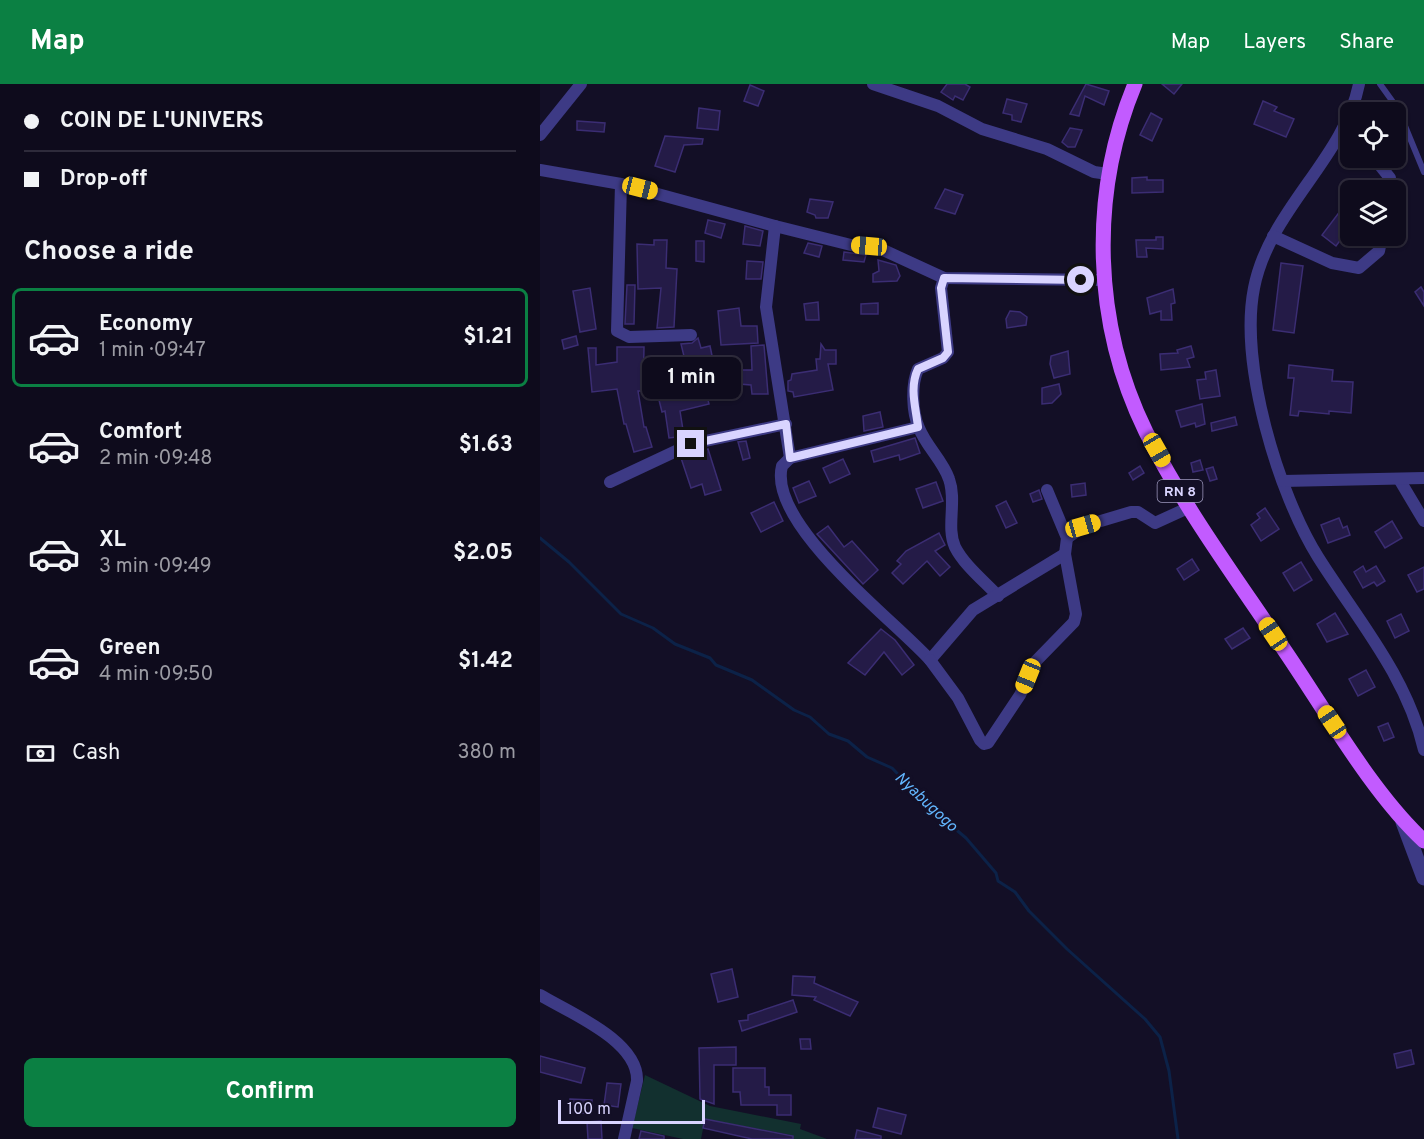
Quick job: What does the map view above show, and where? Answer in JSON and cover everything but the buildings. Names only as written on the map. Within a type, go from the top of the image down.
[{"type":"main road","name":"RN 8","points":[[1135,84],[1108,174],[1102,248],[1110,326],[1122,370],[1146,431],[1190,507],[1338,730],[1403,822],[1424,840]]},
{"type":"street","points":[[540,135],[581,84]]},
{"type":"street","points":[[873,84],[938,106],[982,129],[1047,149],[1094,172],[1108,174]]},
{"type":"street","points":[[1354,102],[1359,84]]},
{"type":"street","points":[[1340,139],[1281,218],[1259,267],[1254,289],[1250,333],[1257,392],[1294,514],[1317,555],[1400,681],[1424,747]]},
{"type":"street","points":[[540,170],[621,183],[775,226],[851,245],[881,249],[944,278],[1105,280]]},
{"type":"street","points":[[621,183],[616,331],[629,337],[691,335]]},
{"type":"street","points":[[775,226],[766,307],[790,458]]},
{"type":"street","points":[[1273,236],[1332,263],[1359,268],[1379,251],[1380,246]]},
{"type":"street","points":[[944,278],[941,288],[948,352],[943,358],[918,369],[914,377],[913,390],[918,427],[949,478],[952,502],[951,538],[998,596]]},
{"type":"street","points":[[610,482],[691,444],[786,424]]},
{"type":"street","points":[[918,427],[790,458],[781,470],[782,488],[807,536],[835,568],[911,639],[930,660],[958,698],[984,744],[988,742],[1020,695],[1036,661],[1074,622],[1076,614],[1065,554],[1067,538],[1047,490]]},
{"type":"street","points":[[1283,480],[1424,478]]},
{"type":"street","points":[[1399,479],[1424,521]]},
{"type":"street","points":[[1067,538],[1083,526],[1131,512],[1138,512],[1155,523],[1190,507]]},
{"type":"street","points":[[930,660],[973,610],[1065,554]]},
{"type":"street","points":[[1403,822],[1424,878]]},
{"type":"street","points":[[540,994],[601,1031],[630,1055],[638,1072],[624,1139]]},
{"type":"lane","points":[[1380,84],[1398,109],[1424,172]]},
{"type":"green space","points":[[645,1075],[710,1106],[801,1124],[800,1129],[827,1139],[790,1139],[791,1135],[705,1119],[701,1139],[683,1139],[632,1128]]},
{"type":"waterway","name":"Nyabugogo","points":[[540,538],[569,562],[621,614],[653,628],[675,644],[710,658],[716,665],[752,680],[794,710],[810,717],[829,734],[848,741],[867,757],[892,768],[934,811],[966,838],[996,873],[998,881],[1015,892],[1029,911],[1067,949],[1145,1019],[1160,1037],[1169,1071],[1178,1139]]},
{"type":"route","points":[[691,444],[747,430],[786,424],[790,458],[918,427],[913,390],[914,377],[918,369],[938,361],[948,352],[941,288],[944,278],[1081,280]]}]
